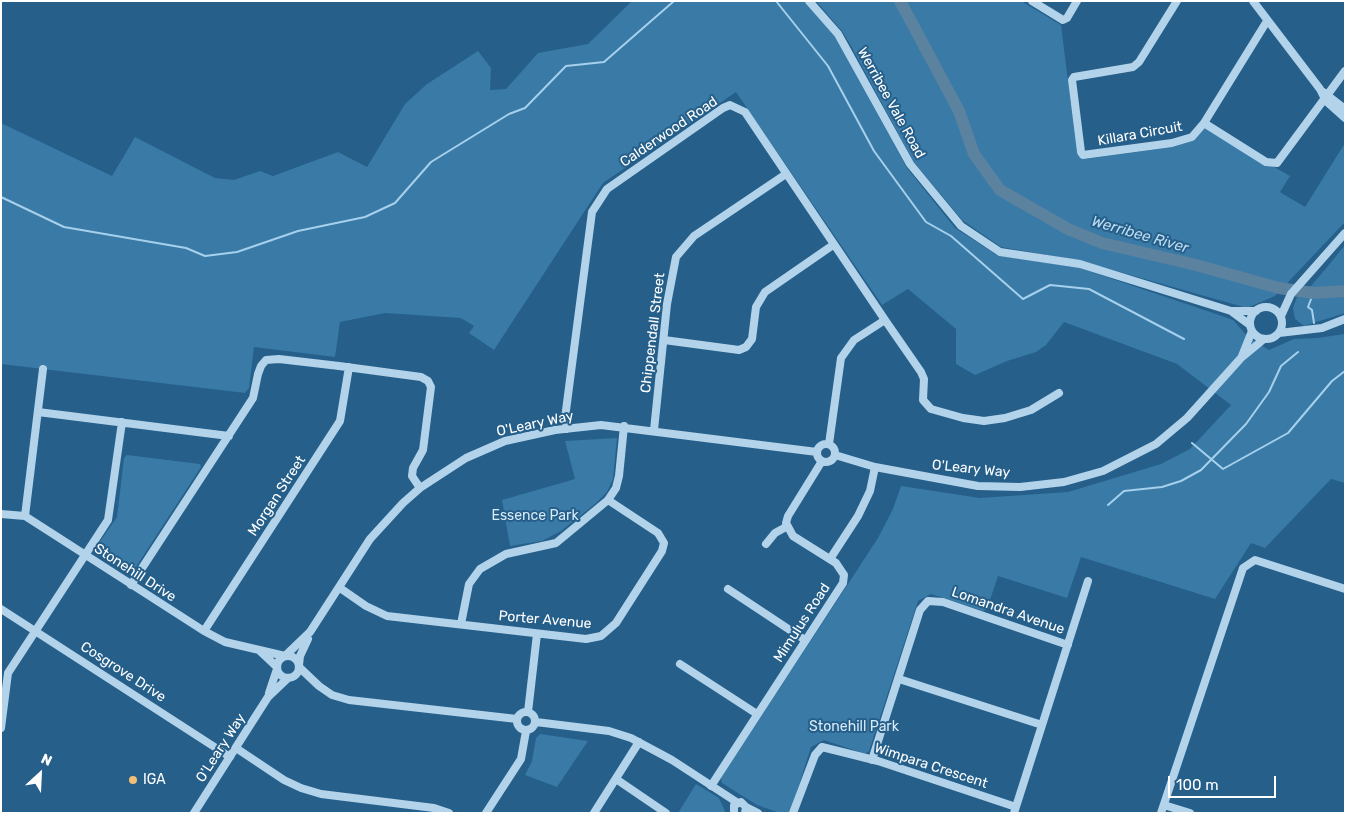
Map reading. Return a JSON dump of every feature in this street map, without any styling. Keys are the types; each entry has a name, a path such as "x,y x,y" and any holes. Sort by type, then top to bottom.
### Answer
{"street":[{"name":"Werribee Vale Road","path":"809,1 838,34 910,164 961,226 1000,252 1080,264 1231,311 1256,311"},
{"path":"1032,1 1063,20 1067,18 1077,1"},
{"name":"Killara Circuit","path":"1177,1 1139,62 1133,67 1074,77 1072,80 1081,152 1088,156 1172,143 1192,137 1204,123 1267,21"},
{"path":"1253,1 1325,96 1345,118"},
{"path":"1204,123 1266,162 1277,163 1345,71"},
{"path":"1325,96 1345,109"},
{"name":"Calderwood Road","path":"567,429 565,418 589,222 592,212 607,189 730,105 744,112 833,246 921,372 925,404 931,409 955,416 984,421 1005,418 1031,410 1058,393"},
{"name":"Chippendall Street","path":"654,430 676,257 684,246 706,228 786,174"},
{"path":"1345,233 1291,294 1269,307 1256,311 1252,315 1251,328 1264,339 1272,338 1279,333 1299,329 1322,328 1345,319"},
{"path":"664,340 739,350 746,348 752,339 756,307 765,292 833,246"},
{"path":"1279,333 1281,318 1291,294"},
{"path":"1269,307 1281,318 1299,329"},
{"name":"Werribee Vale Road","path":"1231,311 1251,328"},
{"path":"829,444 841,358 854,340 885,320"},
{"name":"O'Leary Way","path":"1241,358 1251,328"},
{"name":"O'Leary Way","path":"835,455 875,467 978,486 1020,487 1072,480 1103,471 1156,444 1187,418 1241,358 1264,339"},
{"path":"131,585 253,398 261,366 266,360 279,359 349,367 421,377 428,381 431,387 423,450 413,468 412,476 420,488"},
{"name":"Morgan Street","path":"204,631 340,421 349,367"},
{"path":"25,516 43,369"},
{"path":"38,412 229,436"},
{"path":"1,728 8,673 86,556 111,514 122,422"},
{"name":"O'Leary Way","path":"310,632 370,539 420,488 466,458 505,441 567,429 601,425 624,426 817,452"},
{"path":"460,624 469,584 480,568 506,554 556,543 608,500 616,488 619,476 624,426"},
{"path":"822,461 817,452 820,446 829,444"},
{"path":"822,461 831,462 835,455 835,449 829,444"},
{"path":"766,544 775,533 786,527 788,516 822,461"},
{"path":"830,559 858,516 870,491 875,467"},
{"name":"Porter Avenue","path":"340,588 366,606 387,616 586,639 601,636 616,622 662,552 664,538 608,500"},
{"name":"Stonehill Drive","path":"1,514 25,516 204,631 225,642 285,656"},
{"name":"Mimulus Road","path":"711,786 844,579 839,566 793,536 786,527"},
{"path":"1190,813 1163,809 1243,568 1255,560 1345,589"},
{"path":"1015,810 1088,581"},
{"path":"728,589 806,640"},
{"name":"Lomandra Avenue","path":"872,760 920,610 928,601 943,602 1068,644"},
{"name":"Cosgrove Drive","path":"1,609 230,757"},
{"path":"268,697 278,661 310,632"},
{"path":"268,697 297,674 300,656 310,632"},
{"path":"528,712 538,634"},
{"path":"258,650 277,668 282,676 319,686"},
{"path":"285,656 296,659 299,666 319,686 332,694 349,700 517,719"},
{"path":"680,664 757,714"},
{"path":"899,679 1042,725"},
{"name":"O'Leary Way","path":"194,813 268,697"},
{"path":"517,719 521,714 528,712 534,716 536,722"},
{"path":"517,719 520,728 526,731"},
{"path":"526,731 531,729 536,722"},
{"path":"536,722 609,731 639,742 722,793 737,809 758,813"},
{"path":"486,813 521,759 526,731"},
{"path":"594,813 639,742"},
{"name":"Wimpara Crescent","path":"793,813 814,755 822,746 872,760 1015,810"},
{"path":"236,748 284,780 314,792 434,808 449,813"},
{"path":"616,779 666,813"}],"green space":[{"name":"Stonehill Park","path":"632,1 804,1 836,38 907,168 955,228 997,255 1080,268 1222,316 1233,320 1248,337 1269,350 1294,339 1345,334 1345,483 1331,479 1265,548 1251,543 1215,599 1081,557 1067,598 998,576 987,609 983,611 931,594 918,601 869,751 865,754 824,740 811,747 790,813 780,813 757,805 722,783 721,778 878,538 893,509 901,486 980,498 1068,492 1161,464 1190,449 1231,405 1177,364 1064,322 1046,345 1036,352 1007,361 975,375 956,364 956,329 908,289 882,305 736,92 603,183 494,350 469,333 474,326 461,318 385,313 340,322 335,357 254,347 249,388 245,393 1,364 1,123 112,176 135,137 215,178 234,180 260,171 273,176 338,152 367,167 405,104 427,84 478,51 491,68 490,90 506,89 538,53 588,44"},
{"path":"816,1 1021,1 1061,25 1077,153 1081,156 1086,159 1173,147 1195,140 1205,127 1290,176 1280,192 1305,207 1345,143 1345,222 1275,296 1247,308 1081,261 1001,247 962,220 913,161 842,31"},
{"path":"1345,245 1345,289 1305,293 1328,266"},
{"path":"1323,293 1345,293 1345,313 1304,326 1295,319 1293,308 1297,297"},
{"name":"Essence Park","path":"617,438 613,479 607,492 561,531 542,541 510,546 502,500 575,479 565,441"},
{"path":"127,455 200,464 201,467 136,567 130,568 100,549 99,543 117,517 124,458"},
{"path":"540,734 588,741 557,787 525,775 532,761 536,738"},
{"path":"696,784 719,798 725,811 724,813 678,813"}],"waterway":[{"path":"1,197 64,227 186,248 205,256 237,252 298,231 365,217 395,203 431,162 509,114 525,108 566,66 604,62 674,1"},
{"path":"776,1 828,66 874,151 926,222 951,236 1023,299 1050,285 1089,289 1184,339"},
{"name":"Werribee River","path":"900,1 959,111 974,154 1000,190 1068,229 1102,243 1196,265 1279,288 1313,293 1345,291"},
{"path":"1313,294 1308,307 1312,310 1314,323"},
{"path":"1108,505 1124,491 1162,487 1181,481 1201,470 1246,424 1269,392 1281,366 1298,352"},
{"path":"1192,443 1223,469 1288,433 1332,381 1345,371"}],"place":[{"name":"IGA","path":"133,780"}]}
